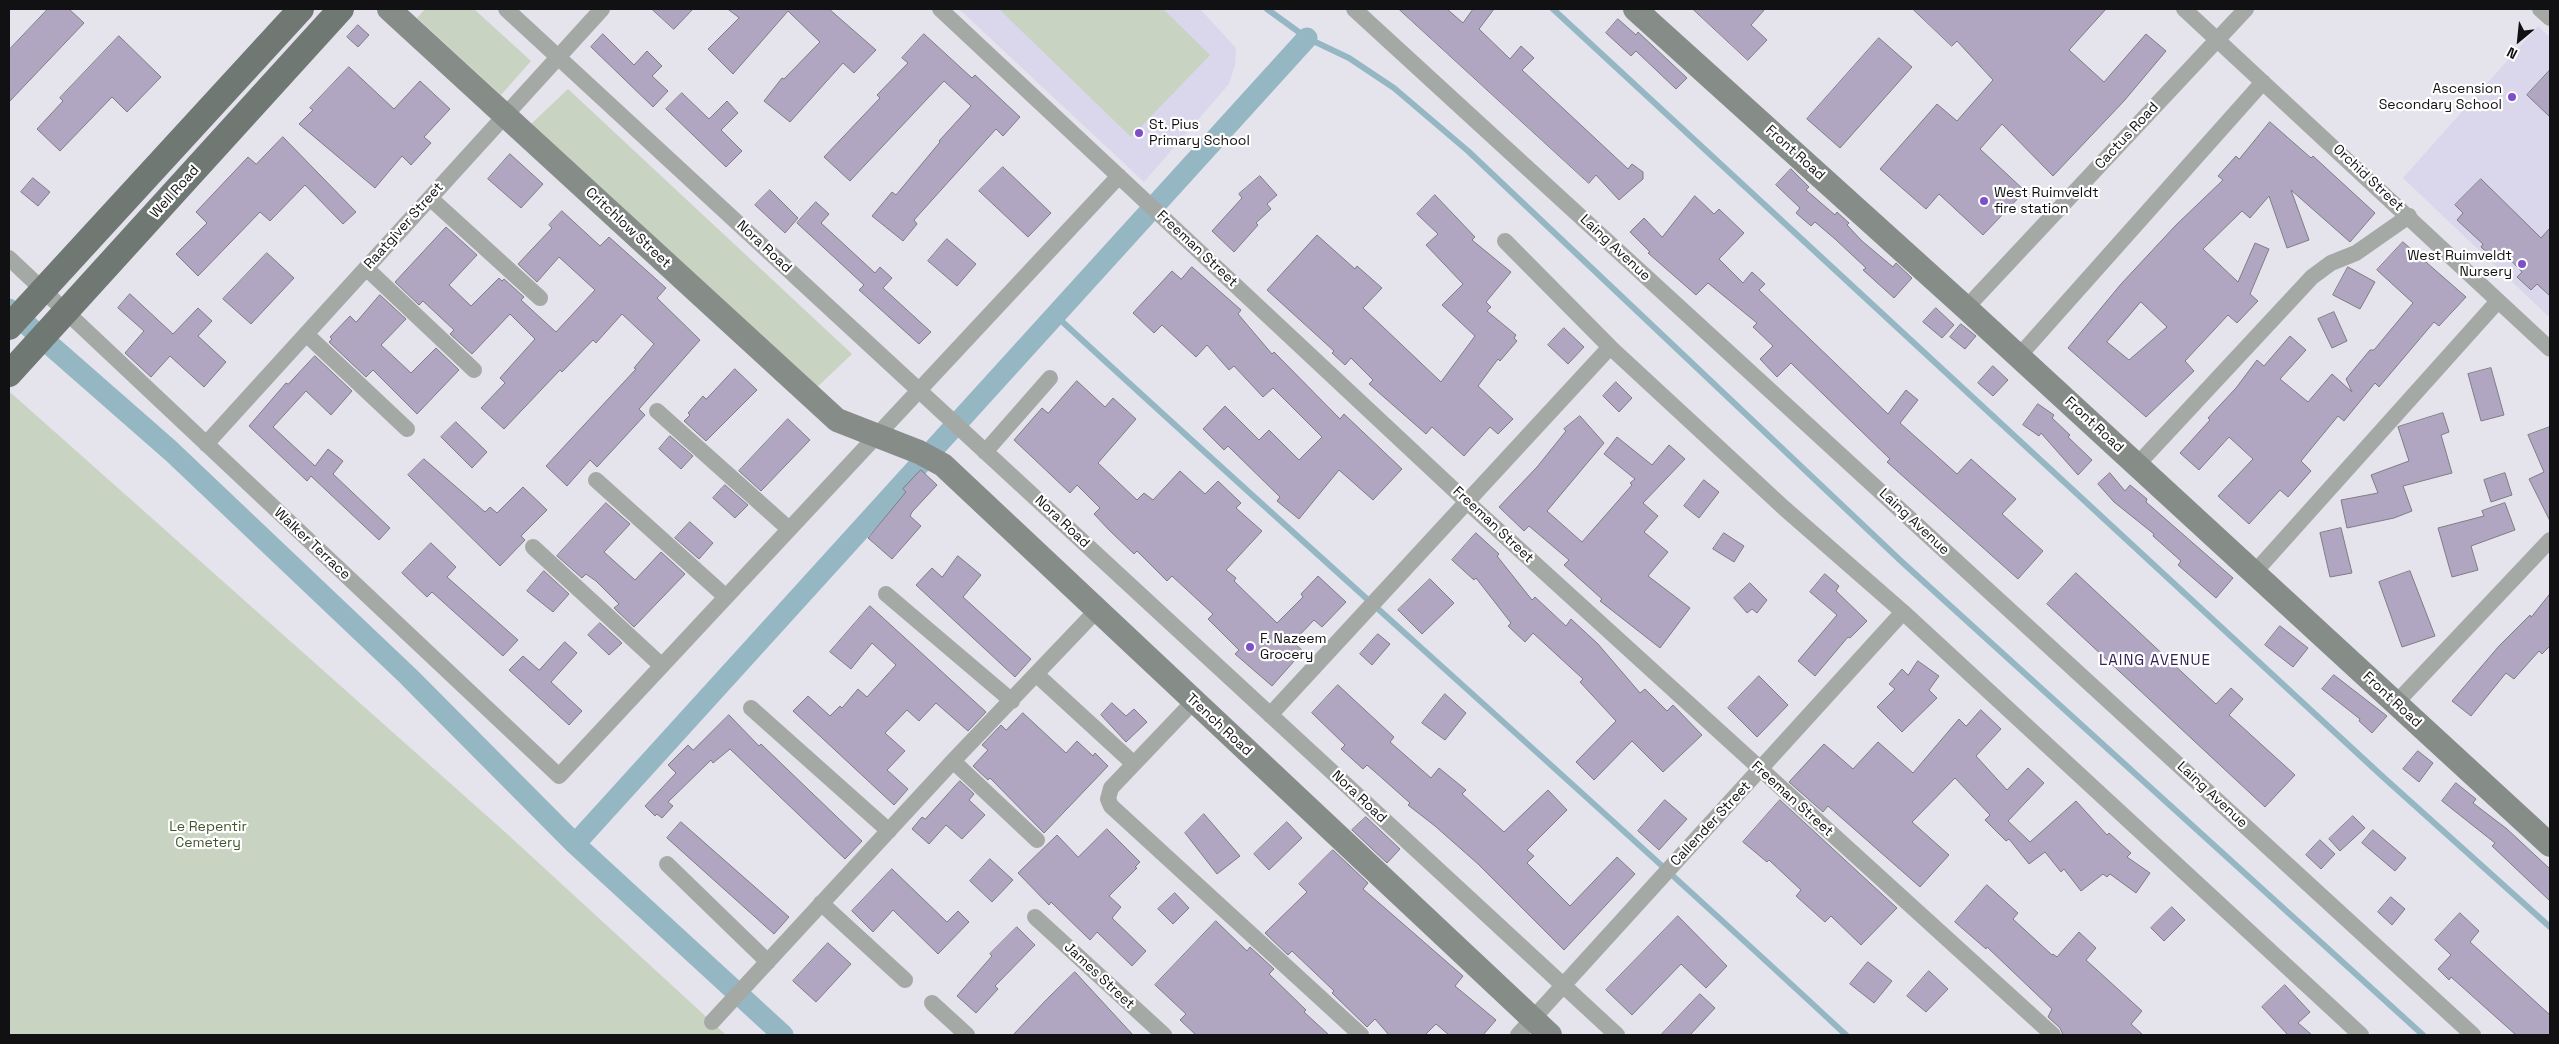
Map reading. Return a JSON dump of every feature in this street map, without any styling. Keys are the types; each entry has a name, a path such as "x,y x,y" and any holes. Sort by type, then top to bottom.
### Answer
{"main road":[{"path":"9,327 302,9"},
{"name":"Well Road","path":"11,372 341,9"}],"street":[{"name":"Critchlow Street","path":"389,9 837,420 874,436"},
{"name":"Nora Road","path":"506,9 1618,1035"},
{"name":"Raatgiver Street","path":"206,444 602,9"},
{"name":"Freeman Street","path":"940,9 1466,501 2053,1035"},
{"name":"Laing Avenue","path":"1354,9 2473,1035"},
{"name":"Front Road","path":"1635,9 2019,356 2550,845"},
{"name":"Orchid Street","path":"2184,9 2550,349"},
{"name":"Cactus Road","path":"1966,308 2246,9"},
{"path":"2540,9 2550,18"},
{"path":"2019,356 2263,82"},
{"path":"533,547 662,666 874,436 1119,176"},
{"path":"430,198 540,298"},
{"path":"2136,465 2312,277 2331,263 2356,253 2409,216"},
{"path":"1504,240 1610,347 1784,508 1904,612 2361,1035"},
{"name":"Walker Terrace","path":"9,258 63,315 206,444 559,776 662,666"},
{"path":"366,268 474,370"},
{"path":"2254,573 2498,302"},
{"path":"306,334 407,429"},
{"path":"1270,715 1610,347"},
{"path":"985,452 1050,378"},
{"path":"657,411 789,529"},
{"name":"Trench Road","path":"874,436 920,452 943,465 1194,701 1525,1027 1550,1035"},
{"path":"596,480 726,597"},
{"path":"2396,703 2550,540"},
{"path":"886,594 1012,701"},
{"path":"712,1022 953,761 1097,610"},
{"name":"Callender Street","path":"1525,1027 1904,612"},
{"path":"1037,675 1134,764"},
{"path":"1194,701 1108,794 1111,806 1361,1035"},
{"path":"751,708 889,831"},
{"path":"953,761 1037,840"},
{"path":"667,864 768,962"},
{"path":"821,904 905,980"},
{"name":"James Street","path":"1035,917 1164,1035"},
{"path":"932,1003 967,1035"}],"shaded area":[{"name":"St. Pius Primary School","path":"959,9 1200,9 1236,48 1235,65 1229,84 1144,182"},
{"path":"2538,26 2550,37 2549,317 2403,178"}],"green space":[{"path":"425,9 474,9 531,61 501,95 417,18"},
{"path":"999,9 1163,9 1210,55 1131,137"},
{"path":"568,89 852,354 814,390 530,125"},
{"name":"Le Repentir Cemetery","path":"11,393 505,832 726,1035 9,1035 9,395"}],"building":[{"path":"48,9 69,9 84,23 9,102 9,50"},
{"path":"652,9 693,9 674,29"},
{"path":"728,9 829,9 876,50 854,73 843,63 790,122 764,101 782,78 784,79 820,42 788,11 733,74 708,49 739,18"},
{"path":"1399,9 1447,9 1463,23 1473,9 1494,9 1479,29 1510,59 1521,46 1534,58 1522,70 1628,169 1632,164 1643,172 1643,179 1619,200 1596,175 1589,183"},
{"path":"1693,9 1765,9 1751,25 1767,40 1748,60"},
{"path":"1913,9 2106,9 2069,50 2104,82 2146,34 2166,51 2124,101 2053,176 2002,124 1980,149 2025,191 1983,235 1939,194 1926,209 1880,169 1937,104 1957,121 1993,80 1957,41 1952,46"},
{"path":"1618,19 1636,35 1638,32 1687,78 1676,89 1636,51 1631,56 1606,33"},
{"path":"358,25 369,35 358,47 347,37"},
{"path":"603,34 634,65 647,51 662,66 652,76 668,91 653,107 591,47"},
{"path":"924,34 972,78 975,75 1020,117 1003,136 996,129 914,220 917,224 903,241 872,216 892,192 896,195 939,141 971,106 944,81 850,181 824,157 880,98 877,95 908,63 902,58"},
{"path":"119,36 161,77 127,112 112,97 60,151 37,129 63,101 60,98"},
{"path":"1879,38 1912,67 1840,148 1807,119"},
{"path":"349,67 394,109 420,81 450,109 424,137 431,143 411,165 402,156 375,188 299,124 313,110 310,108"},
{"path":"2550,70 2550,117 2527,95"},
{"path":"682,93 709,119 727,101 738,113 721,130 742,151 726,167 666,109"},
{"path":"2270,122 2311,158 2313,156 2375,213 2350,242 2291,190 2309,240 2287,248 2269,196 2250,218 2242,211 2203,249 2238,282 2255,243 2269,249 2250,294 2258,301 2237,323 2228,315 2185,361 2194,371 2146,417 2068,348 2121,284 2176,225 2223,180 2218,176 2236,156 2239,159","holes":["2141,302 2167,327 2129,360 2107,342"]},
{"path":"283,137 356,212 343,224 305,185 270,221 260,212 198,276 176,254 207,223 196,212 248,157 256,164"},
{"path":"510,154 543,184 521,208 488,179"},
{"path":"1003,167 1051,213 1028,237 979,191"},
{"path":"1791,169 1809,187 1806,190 1835,215 1837,212 1849,223 1847,225 1862,241 1893,267 1896,263 1912,278 1894,298 1863,270 1866,268 1835,239 1815,222 1811,226 1796,213 1800,208 1776,185"},
{"path":"1260,176 1277,195 1267,204 1271,209 1256,223 1258,225 1234,252 1212,231 1242,198 1239,194"},
{"path":"33,178 50,192 38,206 21,192"},
{"path":"2481,179 2541,238 2550,228 2550,296 2537,284 2531,290 2517,277 2522,272 2501,250 2493,258 2481,247 2483,244 2457,220 2463,213 2455,205"},
{"path":"770,190 798,218 785,233 755,205"},
{"path":"1435,195 1475,237 1472,240 1511,272 1486,302 1491,307 1487,311 1516,335 1514,338 1517,341 1500,361 1498,359 1478,386 1513,419 1498,434 1490,427 1464,456 1432,427 1426,434 1369,384 1373,380 1351,358 1345,365 1332,353 1334,351 1267,290 1317,235 1355,269 1357,266 1382,288 1363,308 1441,382 1475,336 1442,305 1463,284 1426,245 1438,234 1417,214"},
{"path":"1695,196 1714,214 1719,209 1744,233 1719,259 1743,283 1752,272 1765,284 1759,290 1888,414 1906,390 1918,400 1900,423 1957,474 1971,459 2016,499 2002,514 2043,551 2018,579 1887,462 1890,459 1791,363 1777,377 1760,359 1773,346 1753,327 1757,323 1708,283 1696,295 1648,253 1650,252 1630,232 1644,218 1662,237"},
{"path":"816,202 829,214 821,223 875,273 880,267 892,278 883,288 931,332 919,344 859,290 864,285 797,223"},
{"path":"562,211 600,246 609,237 666,288 657,298 700,340 639,409 645,415 597,467 590,460 567,486 546,466 636,369 634,368 654,344 622,314 596,343 593,340 562,372 560,370 504,429 481,408 505,383 500,378 535,339 510,314 472,354 450,334 454,330 423,301 419,305 395,282 446,227 477,255 449,285 471,306 499,278 502,281 504,279 524,297 521,300 556,332 595,290 559,257 537,282 518,264 552,228 549,225"},
{"path":"947,239 976,264 957,286 928,261"},
{"path":"2403,242 2466,297 2439,326 2434,322 2379,387 2375,383 2344,421 2338,416 2301,461 2311,471 2288,497 2280,490 2249,524 2218,496 2253,459 2229,437 2199,470 2180,453 2210,420 2208,418 2236,388 2257,360 2264,366 2290,336 2306,350 2280,379 2308,402 2332,374 2352,392 2346,379 2370,350 2374,350 2413,303 2377,270"},
{"path":"267,253 294,278 251,324 223,299"},
{"path":"1192,267 1241,310 1238,314 1272,354 1274,352 1340,419 1344,414 1402,469 1373,500 1339,470 1299,519 1277,501 1280,497 1228,446 1224,450 1203,429 1225,406 1259,440 1269,430 1299,460 1322,437 1273,388 1263,397 1234,366 1229,370 1207,345 1196,357 1162,325 1154,333 1133,313 1172,271 1181,279"},
{"path":"2348,267 2375,282 2360,309 2333,295"},
{"path":"130,294 173,334 198,308 212,321 198,336 226,362 204,387 170,356 151,377 125,353 144,331 118,308"},
{"path":"380,295 406,319 381,345 411,373 436,348 459,370 417,414 373,370 366,377 329,342 332,339 330,337 350,316 356,322"},
{"path":"1936,308 1954,325 1942,338 1923,322"},
{"path":"2334,312 2347,341 2332,348 2318,319"},
{"path":"1961,324 1976,336 1965,349 1950,337"},
{"path":"1564,328 1584,347 1568,364 1548,345"},
{"path":"315,356 352,391 331,415 306,391 273,427 315,466 328,449 343,461 333,474 390,528 379,540 311,476 307,481 249,426 286,383 288,384"},
{"path":"1993,366 2008,380 1993,396 1978,383"},
{"path":"2491,368 2504,415 2481,421 2468,374"},
{"path":"735,369 757,390 706,441 684,421 690,415 688,413 703,396 706,399"},
{"path":"1077,381 1105,407 1113,398 1136,419 1098,463 1137,500 1144,493 1153,500 1180,471 1205,494 1218,481 1241,503 1236,508 1262,531 1226,570 1236,578 1234,581 1277,623 1303,597 1301,594 1318,576 1346,602 1322,627 1314,620 1293,642 1303,651 1272,686 1235,654 1239,650 1208,619 1213,614 1172,576 1167,581 1137,551 1134,554 1094,514 1100,508 1077,485 1070,493 1014,440 1042,408 1048,413"},
{"path":"1616,382 1632,398 1619,412 1603,396"},
{"path":"2038,404 2054,415 2052,418 2070,435 2068,437 2092,460 2078,475 2041,433 2039,436 2023,425"},
{"path":"2443,413 2449,432 2441,435 2452,473 2403,486 2412,511 2394,518 2347,528 2341,500 2378,493 2371,475 2409,461 2398,427"},
{"path":"1580,416 1604,443 1547,511 1582,542 1632,485 1630,483 1635,479 1604,454 1617,437 1652,465 1669,445 1685,459 1643,503 1658,516 1644,532 1668,552 1648,576 1690,608 1660,648 1600,601 1602,599 1564,565 1569,560 1529,526 1524,531 1499,507 1537,467 1566,431 1564,429"},
{"path":"788,419 810,440 761,491 739,471"},
{"path":"456,422 487,452 472,468 441,437"},
{"path":"2550,427 2550,521 2529,479 2544,472 2528,435"},
{"path":"670,436 693,456 681,469 659,449"},
{"path":"424,459 485,512 490,507 497,513 523,487 547,510 521,536 525,540 500,566 408,475"},
{"path":"921,470 937,485 910,516 921,526 892,559 868,538 906,492 903,489"},
{"path":"2110,473 2125,491 2130,485 2147,499 2146,502 2233,578 2216,598 2178,565 2181,561 2153,536 2154,534 2114,502 2098,484"},
{"path":"2505,473 2512,495 2491,502 2484,480"},
{"path":"1704,480 1719,492 1699,518 1684,506"},
{"path":"725,485 748,505 735,518 713,498"},
{"path":"606,503 630,524 604,552 635,580 661,552 685,574 634,627 614,608 619,604 596,581 586,574 582,578 557,556"},
{"path":"2505,503 2515,530 2471,546 2478,570 2452,577 2438,528 2484,516 2482,511"},
{"path":"690,522 713,543 699,559 675,538"},
{"path":"2341,528 2352,573 2330,577 2320,533"},
{"path":"1476,533 1499,554 1497,556 1532,600 1535,597 1566,626 1571,619 1598,644 1640,693 1645,689 1667,711 1673,705 1702,735 1663,772 1632,741 1594,780 1576,762 1616,721 1580,682 1583,679 1533,633 1525,642 1508,626 1511,623 1476,578 1474,580 1452,560"},
{"path":"1724,533 1744,546 1734,562 1713,549"},
{"path":"431,543 456,567 447,577 518,640 503,656 432,592 427,597 402,573"},
{"path":"958,556 981,575 963,597 1031,659 1015,677 916,585 932,568 942,577"},
{"path":"544,571 569,594 553,612 527,591"},
{"path":"2410,571 2435,636 2402,647 2379,582"},
{"path":"2076,573 2216,704 2231,688 2243,699 2229,715 2295,775 2265,807 2047,604"},
{"path":"1825,574 1839,586 1836,591 1867,621 1850,638 1848,637 1815,676 1798,661 1837,615 1810,592"},
{"path":"1430,579 1454,603 1422,634 1398,610"},
{"path":"1750,583 1767,600 1757,613 1752,609 1747,613 1734,598"},
{"path":"2550,594 2550,646 2542,654 2539,651 2514,679 2506,673 2471,716 2452,701 2499,646 2530,615 2531,617"},
{"path":"870,606 986,712 968,731 936,703 919,721 907,710 885,733 905,751 887,770 908,789 894,805 793,711 808,696 830,716 840,706 842,708 858,689 867,697 896,665 872,643 851,669 830,652"},
{"path":"600,623 622,643 609,655 588,635"},
{"path":"2280,626 2308,648 2293,667 2265,645"},
{"path":"1378,634 1390,644 1372,665 1360,654"},
{"path":"565,642 577,653 551,682 582,711 569,725 509,670 523,656 539,670"},
{"path":"1918,661 1939,676 1929,690 1937,698 1902,732 1877,707 1895,689 1889,684 1902,669 1908,675"},
{"path":"2334,675 2387,716 2372,733 2359,721 2360,719 2322,689"},
{"path":"1759,676 1788,705 1757,737 1728,708"},
{"path":"1338,685 1394,737 1390,742 1431,778 1439,768 1466,790 1462,794 1504,832 1548,790 1567,810 1527,850 1534,856 1527,863 1570,906 1617,857 1635,874 1564,950 1478,864 1408,805 1410,803 1367,765 1363,769 1341,749 1345,745 1312,713"},
{"path":"1445,694 1466,713 1445,740 1422,723"},
{"path":"1112,703 1126,716 1134,709 1147,722 1126,742 1101,715"},
{"path":"1981,710 2001,729 1976,756 2007,790 2028,768 2044,783 2008,821 2030,842 2076,801 2107,835 2109,833 2131,853 2127,857 2150,873 2136,893 2110,874 2107,877 2103,874 2081,891 2064,869 2061,872 2045,852 2029,864 2009,839 2006,841 1985,820 1990,815 1955,778 1912,822 1949,855 1920,887 1828,806 1823,812 1789,782 1824,744 1853,769 1878,742 1913,773 1959,719 1966,726"},
{"path":"1023,713 1066,753 1077,741 1093,756 1095,753 1108,766 1044,833 990,778 988,780 973,766 988,750 982,745 1001,725 1006,730"},
{"path":"729,715 759,746 761,744 862,841 845,859 730,749 713,763 711,760 668,802 673,806 662,818 657,814 655,816 645,806 676,773 668,765 688,745 693,750"},
{"path":"2418,751 2433,763 2419,782 2403,769"},
{"path":"960,781 974,794 969,800 985,815 962,839 946,825 929,844 912,829 922,817 925,819"},
{"path":"2456,783 2476,799 2473,803 2507,829 2550,869 2550,901 2492,846 2495,843 2442,801"},
{"path":"1665,800 1687,819 1659,850 1638,831"},
{"path":"1780,800 1897,908 1861,945 1831,916 1825,922 1796,896 1801,890 1769,860 1767,862 1743,842"},
{"path":"1204,814 1240,856 1217,874 1185,833"},
{"path":"2353,816 2365,828 2340,851 2329,839"},
{"path":"1366,817 1400,849 1387,863 1352,830"},
{"path":"681,822 789,917 774,934 667,838"},
{"path":"1287,822 1302,838 1269,870 1254,854"},
{"path":"1107,829 1140,862 1135,867 1137,868 1109,896 1121,907 1112,918 1146,951 1132,966 1097,932 1090,940 1051,902 1049,905 1018,873 1057,835 1078,857"},
{"path":"2373,830 2406,858 2395,871 2362,843"},
{"path":"2320,840 2335,854 2321,869 2306,855"},
{"path":"1333,850 1368,883 1363,889 1463,976 1455,986 1496,1020 1483,1035 1449,1035 1436,1024 1425,1035 1389,1035 1375,1019 1367,1027 1332,993 1334,991 1292,951 1288,955 1265,933 1307,892 1299,884"},
{"path":"990,859 1013,880 992,902 970,881"},
{"path":"892,869 947,922 958,911 969,922 938,954 893,910 873,932 852,911"},
{"path":"1987,885 2018,913 2013,919 2052,955 2057,957 2079,932 2096,948 2086,960 2142,1011 2131,1024 2143,1035 2063,1035 2060,1028 2048,1017 2052,1009 1987,947 1986,949 1955,922"},
{"path":"1175,893 1189,908 1173,924 1158,909"},
{"path":"2391,897 2405,909 2392,925 2378,912"},
{"path":"2172,907 2185,920 2164,941 2151,928"},
{"path":"2460,913 2479,931 2470,942 2550,1015 2550,1035 2516,1035 2451,977 2449,980 2438,969 2451,955 2435,940"},
{"path":"1678,916 1727,966 1706,988 1681,964 1632,1015 1606,990"},
{"path":"1216,921 1247,951 1250,947 1274,969 1269,974 1306,1010 1304,1012 1329,1035 1196,1035 1180,1020 1186,1014 1155,985"},
{"path":"1017,927 1035,945 995,986 998,989 976,1013 957,996 992,956 990,954"},
{"path":"828,943 851,964 816,1002 793,981"},
{"path":"1868,962 1892,981 1874,1003 1850,984"},
{"path":"1929,971 1948,989 1926,1012 1907,996"},
{"path":"1075,972 1133,1035 1013,1035 1047,999"},
{"path":"2285,985 2310,1012 2298,1023 2312,1035 2288,1035 2262,1007"},
{"path":"1700,994 1715,1008 1690,1035 1661,1035"}],"waterway":[{"path":"1267,9 1307,38 1349,58 1394,88 1468,151 1902,562 2423,1035"},
{"path":"1553,9 2382,776 2550,927"},
{"path":"575,844 1307,38"},
{"path":"9,309 171,451 408,676 575,844 783,1035"},
{"path":"1055,315 1846,1035"}],"place":[{"name":"Ascension Secondary School","path":"2512,97"},
{"name":"St. Pius Primary School","path":"1139,133"},
{"name":"West Ruimveldt fire station","path":"1984,201"},
{"name":"West Ruimveldt Nursery","path":"2522,264"},
{"name":"F. Nazeem Grocery","path":"1250,647"}],"district":[{"name":"LAING AVENUE","path":"2155,661"}]}
